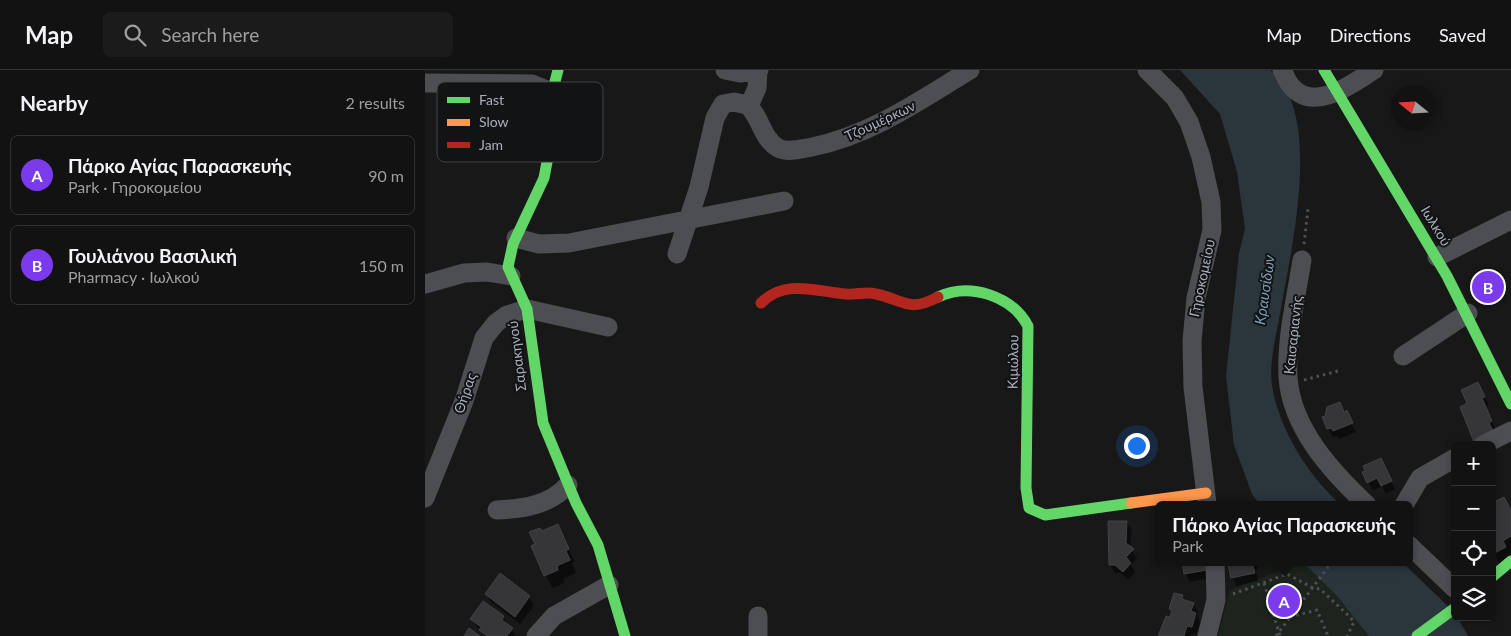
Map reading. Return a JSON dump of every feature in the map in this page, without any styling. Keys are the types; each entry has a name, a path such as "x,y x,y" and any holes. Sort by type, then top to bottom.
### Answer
{"street":[{"path":"677,254 720,108 731,102 741,102 749,106 757,88 759,70 740,72 725,70"},
{"name":"Τζουμέρκων","path":"749,106 774,145 785,150 800,149 843,139 863,132 919,102 970,70"},
{"name":"Γηροκομείου","path":"1147,70 1175,98 1189,122 1201,157 1211,202 1212,230 1196,298 1192,341 1192,376 1207,499"},
{"path":"1281,70 1292,88 1302,94 1316,97 1338,92 1374,70"},
{"name":"Ιωλκού","path":"1324,70 1437,257 1468,313 1511,404"},
{"name":"Σαρακηνού","path":"546,162 544,178 537,197 516,238 508,259 511,276 527,309 540,412 568,485 598,545 625,636"},
{"path":"516,238 539,244 569,243 784,201"},
{"path":"1437,257 1511,220"},
{"name":"Καισαριανής","path":"1302,260 1291,340 1289,384 1302,423 1314,445 1341,479 1363,501"},
{"path":"425,284 464,274 487,272 511,276"},
{"name":"Κιμώλου","path":"761,303 773,292 803,288 850,295 873,293 913,306 922,305 954,291 994,296 1023,316 1028,326 1026,488 1029,508 1034,513 1045,515 1155,504"},
{"path":"527,309 608,327"},
{"name":"Θήρας","path":"426,492 464,401 484,338 496,323 507,315 527,309"},
{"path":"1403,356 1468,313"},
{"path":"1491,441 1511,431"},
{"path":"1406,501 1420,478 1451,460"},
{"path":"497,510 540,503 554,498 568,485"},
{"name":"Κιμώλου","path":"1187,501 1207,499"},
{"path":"1413,549 1451,585"},
{"path":"1493,576 1511,561"},
{"path":"1207,636 1216,600 1215,566"},
{"path":"535,636 554,616 609,585"},
{"path":"1417,636 1451,611"},
{"path":"757,636 758,616"}],"path":[{"path":"1302,260 1308,209"},
{"path":"1289,384 1337,370"},
{"path":"1275,636 1280,634 1329,566"},
{"path":"1216,600 1287,574 1313,588 1320,589 1353,622 1347,636"},
{"path":"1264,582 1280,634"},
{"path":"1291,617 1317,610 1328,636"}],"shaded area":[{"path":"1293,566 1307,566 1337,596 1369,636 1218,636 1230,590"}],"water":[{"name":"Κραυσίδων","path":"1180,70 1270,70 1287,90 1296,118 1300,150 1296,222 1273,350 1271,376 1276,402 1288,435 1317,480 1337,501 1257,501 1252,494 1234,445 1226,376 1239,253 1245,229 1237,172 1220,114"},
{"path":"1307,566 1406,566 1451,609 1451,621 1460,621 1468,636 1369,636 1337,596"}],"building":[{"path":"1478,382 1485,397 1482,398 1492,421 1489,423 1494,433 1474,441 1460,407 1467,403 1461,390"},
{"path":"1340,402 1344,412 1347,410 1353,423 1333,431 1331,428 1327,429 1322,417 1325,416 1327,407"},
{"path":"1381,458 1392,481 1381,486 1377,478 1367,483 1362,472 1365,471 1363,466"},
{"path":"1504,497 1511,510 1511,536 1503,541 1506,547 1496,552 1496,531 1496,501"},
{"path":"1108,521 1127,521 1126,543 1134,549 1126,557 1131,563 1123,572 1115,565 1109,565"},
{"path":"558,524 569,549 566,551 570,560 557,566 558,570 544,576 531,546 535,544 529,532 540,528 542,531"},
{"path":"1183,566 1206,566 1207,570 1184,574"},
{"path":"1228,566 1253,566 1255,573 1231,578"},
{"path":"500,573 530,596 515,617 485,594"},
{"path":"1174,593 1183,595 1182,599 1194,603 1191,611 1196,613 1192,627 1187,626 1184,636 1158,636 1166,616 1170,617 1172,610 1169,609"},
{"path":"483,601 504,616 502,620 513,628 507,636 487,636 479,630 481,627 470,619"},
{"path":"469,628 480,636 464,636"}],"traffic: fast":[{"path":"555,82 558,70"},
{"path":"1324,70 1447,276 1511,404"},
{"path":"547,162 544,178 513,244 508,267 527,309 543,423 576,503 598,545 625,636"},
{"path":"938,297 963,291 989,295 1012,307 1028,326 1026,488 1029,508 1045,515 1131,503"},
{"path":"1493,576 1511,561"},
{"path":"1417,636 1451,611"}],"traffic: slow":[{"path":"1131,503 1206,493"}],"traffic: jam":[{"path":"761,303 780,291 801,288 845,294 872,293 913,305 928,302 938,297"}],"place":[{"name":"Γουλιάνου Βασιλική","path":"1488,287"},
{"name":"Πάρκο Αγίας Παρασκευής","path":"1284,601"}]}
